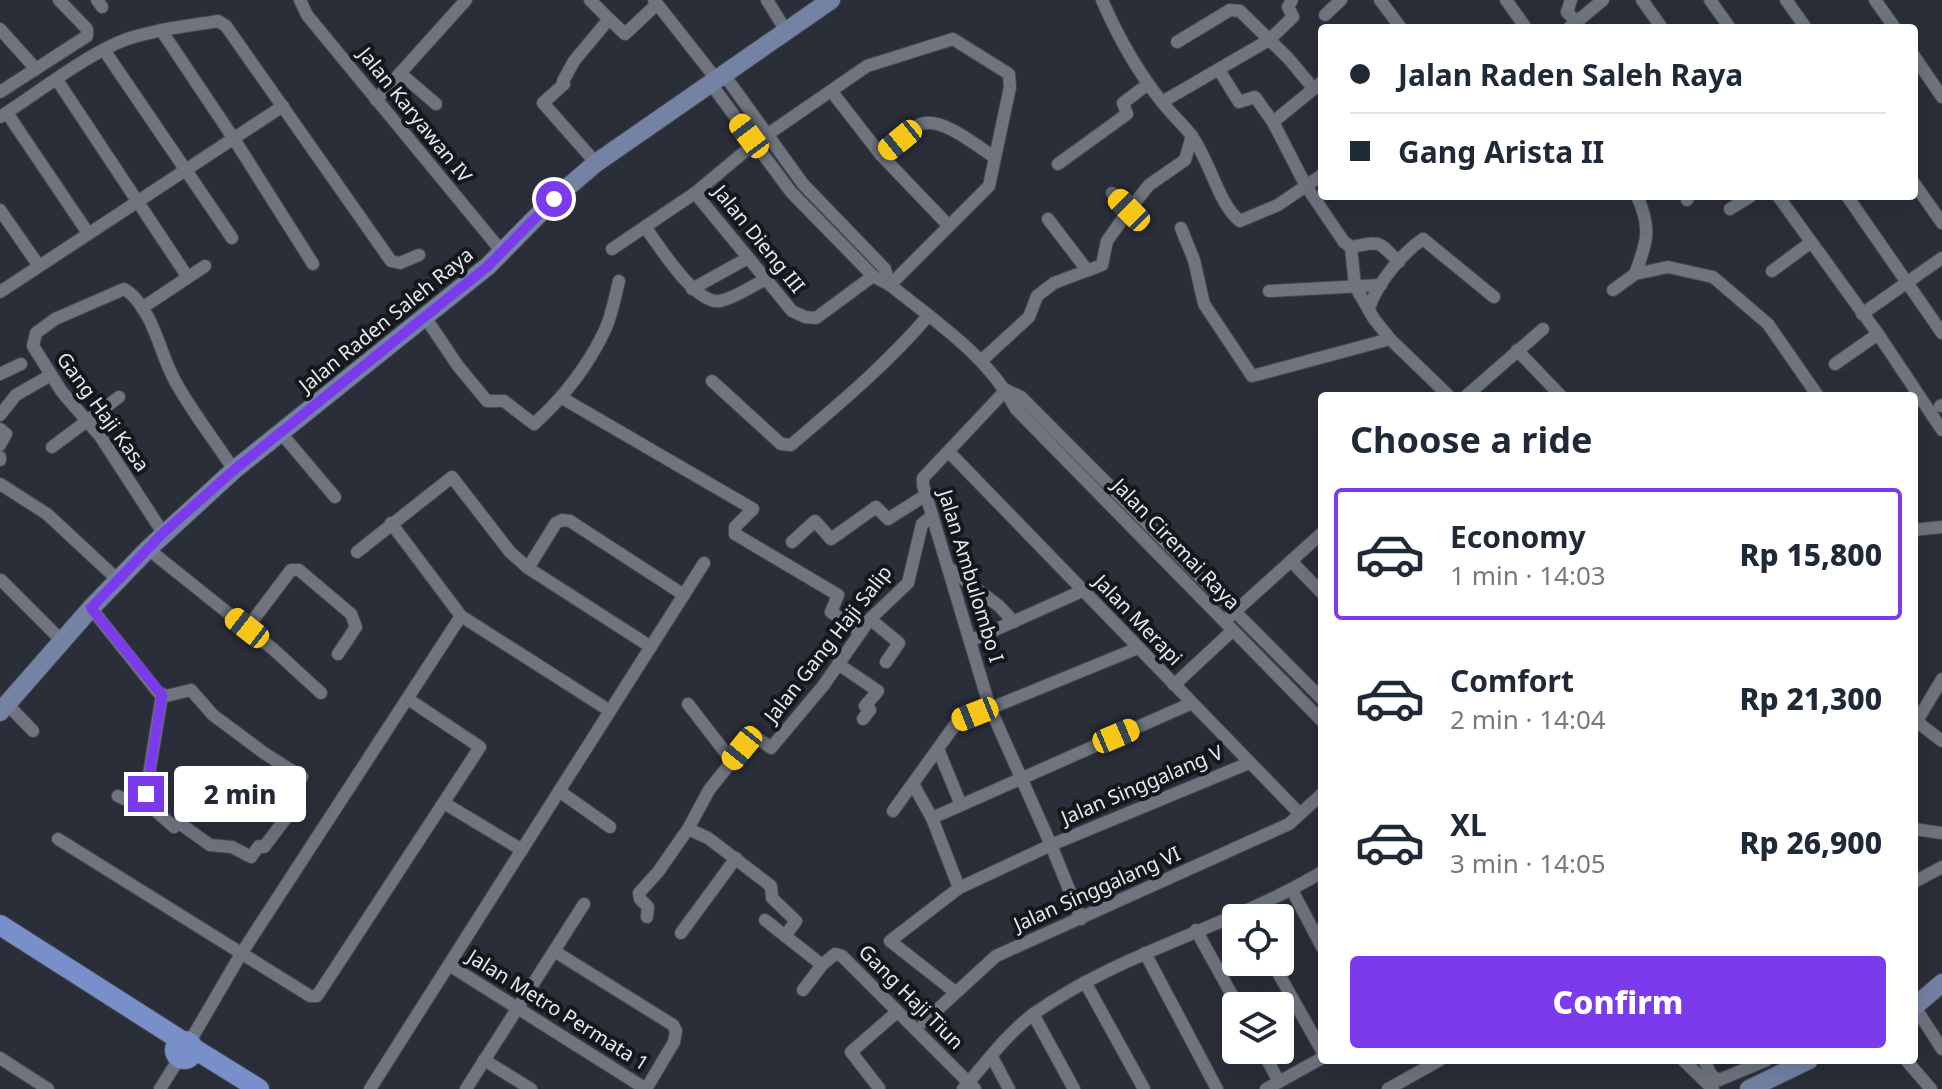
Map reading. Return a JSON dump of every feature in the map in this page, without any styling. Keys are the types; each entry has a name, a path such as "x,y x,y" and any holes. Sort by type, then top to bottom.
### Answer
{"main road":[{"name":"Jalan Raden Saleh Raya","path":"4,708 91,608 163,533 234,470 503,253 554,199 596,163 831,0"},
{"path":"0,925 184,1050 234,1089"},
{"path":"0,941 184,1050 259,1089"},
{"path":"1918,1004 1942,983"},
{"path":"1750,1089 1801,1064"}],"street":[{"path":"0,92 88,34 87,29 59,0"},
{"name":"Jalan Karyawan IV","path":"300,0 307,15 503,253"},
{"path":"376,100 466,0"},
{"path":"590,0 625,34 655,2 718,80"},
{"path":"767,0 786,31"},
{"path":"1102,0 1118,38 1148,84 1192,136 1212,171 1228,211 1240,221 1278,205 1318,178"},
{"path":"1162,102 1269,40 1293,17 1288,7 1292,0"},
{"path":"1325,15 1341,0"},
{"path":"1380,0 1394,24"},
{"path":"1506,0 1523,24"},
{"path":"1571,0 1567,12 1572,24"},
{"path":"1573,24 1603,0"},
{"path":"1642,0 1659,24"},
{"path":"1710,0 1727,24"},
{"path":"1786,0 1803,24"},
{"path":"1875,0 1892,24"},
{"path":"1177,42 1230,10 1240,11 1318,86 1273,122"},
{"path":"596,163 543,103 564,84 574,61 609,19"},
{"path":"88,233 3,115 104,50 126,40 161,30 218,21 223,23 283,106 391,261 400,263 419,255"},
{"path":"0,29 36,69"},
{"path":"161,30 313,264"},
{"path":"612,249 695,193 755,143 867,66 953,39 1009,74 1010,87 989,186 890,285"},
{"path":"104,50 232,238"},
{"path":"1918,62 1942,97"},
{"path":"1219,70 1239,102 1255,97 1273,122 1306,186 1344,242 1351,247 1355,286 1374,319 1390,339 1445,392"},
{"path":"400,73 436,104"},
{"path":"57,80 185,273"},
{"name":"Jalan Ciremai Raya","path":"718,80 768,135 811,203 873,276 890,285 981,361 1006,390 1021,397 1152,538 1228,626 1318,717"},
{"name":"Jalan Ciremai Raya","path":"718,80 755,143 791,192 811,203 885,269 890,285"},
{"path":"1058,164 1127,114 1123,103 1148,84"},
{"path":"832,92 881,155 949,226"},
{"path":"0,292 283,106"},
{"path":"881,155 918,125 928,122 940,123 994,157"},
{"path":"981,361 1029,317 1037,296 1054,283 1102,265 1107,241 1149,185 1185,160 1192,136"},
{"path":"1918,189 1942,223"},
{"name":"Jalan Dieng III","path":"695,193 792,311 816,318 873,276"},
{"path":"1112,193 1129,210"},
{"path":"1635,274 1647,243 1647,218 1639,200"},
{"path":"1730,209 1745,200"},
{"path":"1781,200 1878,334 1911,392"},
{"path":"1850,200 1942,333"},
{"path":"0,210 39,266"},
{"path":"1048,219 1087,270"},
{"path":"645,227 692,289 719,301 766,279"},
{"path":"1181,228 1194,260 1204,304 1252,376 1390,339"},
{"path":"1369,308 1381,285 1423,239 1494,297"},
{"path":"1351,247 1374,241 1399,262"},
{"path":"1772,271 1810,243"},
{"path":"692,289 748,258"},
{"path":"1862,314 1942,258"},
{"path":"205,266 142,308 173,378 234,470"},
{"path":"1613,290 1635,274 1668,267 1713,277 1768,324 1815,392"},
{"path":"425,317 458,366 487,401 504,401 534,424 562,398 583,369 607,327 619,281"},
{"path":"1269,291 1381,285"},
{"name":"Gang Haji Kasa","path":"142,308 124,289 55,319 36,333 33,342 36,354 100,436 163,533"},
{"path":"712,381 781,444 791,445 863,384 928,316"},
{"path":"1470,392 1543,329"},
{"path":"1835,364 1878,334"},
{"path":"1517,350 1557,392"},
{"path":"0,374 21,364"},
{"path":"0,415 16,395 51,375"},
{"name":"Jalan Ambulombo I","path":"1006,390 923,478 990,708 1081,919"},
{"path":"52,447 119,397"},
{"path":"562,398 753,509 735,527 735,534 838,595 831,612 860,632"},
{"path":"1919,406 1942,430"},
{"path":"0,429 6,434 0,445"},
{"path":"281,433 335,497"},
{"name":"Jalan Merapi","path":"949,452 1300,814"},
{"path":"357,552 452,477 510,552 528,568 651,647"},
{"path":"0,484 47,514 118,580"},
{"path":"792,542 815,521 831,539 876,507 888,519 926,495"},
{"name":"Jalan Gang Haji Salip","path":"647,917 648,907 640,899 639,893 688,829 709,790 753,735 771,748 870,619 908,583 922,524 932,516"},
{"path":"528,568 556,523 570,521 684,595"},
{"path":"391,523 461,616 610,711"},
{"path":"1918,530 1942,527"},
{"path":"1174,685 1228,626 1235,612 1318,537"},
{"name":"Jalan Ciremai Raya","path":"1152,538 1235,612 1318,695"},
{"path":"148,549 247,628 321,693"},
{"path":"1291,561 1318,589"},
{"path":"370,1089 704,563"},
{"path":"949,568 999,606 1014,622"},
{"path":"247,628 291,570 299,570 351,614 356,627 338,654"},
{"path":"1,580 62,641"},
{"path":"970,641 1082,591"},
{"path":"91,608 162,695 145,799"},
{"path":"160,1089 241,954 461,616"},
{"path":"870,619 899,643 886,662"},
{"path":"893,811 957,722 1138,648"},
{"path":"838,664 878,691 865,706 870,710 863,719"},
{"path":"1918,718 1942,679"},
{"path":"1293,691 1304,681"},
{"path":"162,695 191,690 213,715 302,777"},
{"path":"58,839 310,996 317,996 480,747 408,699"},
{"path":"932,818 1192,703"},
{"path":"688,704 732,761"},
{"path":"4,708 33,731"},
{"path":"1918,725 1942,741"},
{"path":"938,749 961,805"},
{"name":"Jalan Singgalang V","path":"955,992 890,941 959,888 1051,845 1249,763"},
{"path":"913,784 932,818 959,888"},
{"path":"559,791 610,827"},
{"path":"118,796 145,799 174,827 179,823 210,845 232,847 251,857 259,846 264,847 271,841 286,818"},
{"name":"Jalan Singgalang VI","path":"924,1022 996,956 1289,824 1318,798"},
{"path":"444,803 522,850"},
{"path":"688,829 708,838 771,886 772,898 796,921 785,936"},
{"path":"1918,830 1942,833"},
{"path":"681,933 736,858"},
{"path":"1918,880 1942,867"},
{"path":"1266,904 1318,874"},
{"path":"1292,890 1318,939"},
{"path":"466,1089 584,904"},
{"path":"765,920 822,965 803,990"},
{"path":"969,1087 992,1057 1033,1014 1085,982 1196,930 1222,922"},
{"path":"1196,930 1230,992"},
{"path":"554,951 673,1025 676,1031 674,1042 646,1089"},
{"path":"1145,953 1217,1089"},
{"name":"Gang Haji Tiun","path":"822,965 835,954 842,956 969,1087"},
{"name":"Jalan Metro Permata 1","path":"449,965 646,1089"},
{"path":"1280,976 1318,1044"},
{"path":"1085,982 1144,1089"},
{"path":"879,1088 851,1052 897,1012"},
{"path":"1918,1013 1942,1049"},
{"path":"1033,1014 1074,1089"},
{"path":"992,1057 1009,1089"},
{"path":"0,1058 48,1089"},
{"path":"484,1060 531,1089"},
{"path":"1266,1089 1318,1060"},
{"path":"1269,1064 1279,1082"},
{"path":"1388,1089 1433,1064"},
{"path":"1687,1064 1713,1089"},
{"path":"1706,1064 1711,1075 1719,1080 1757,1064"},
{"path":"1909,1064 1931,1089"}],"route":[{"path":"146,794 162,695 91,608 163,533 234,470 488,266 554,199"}]}
